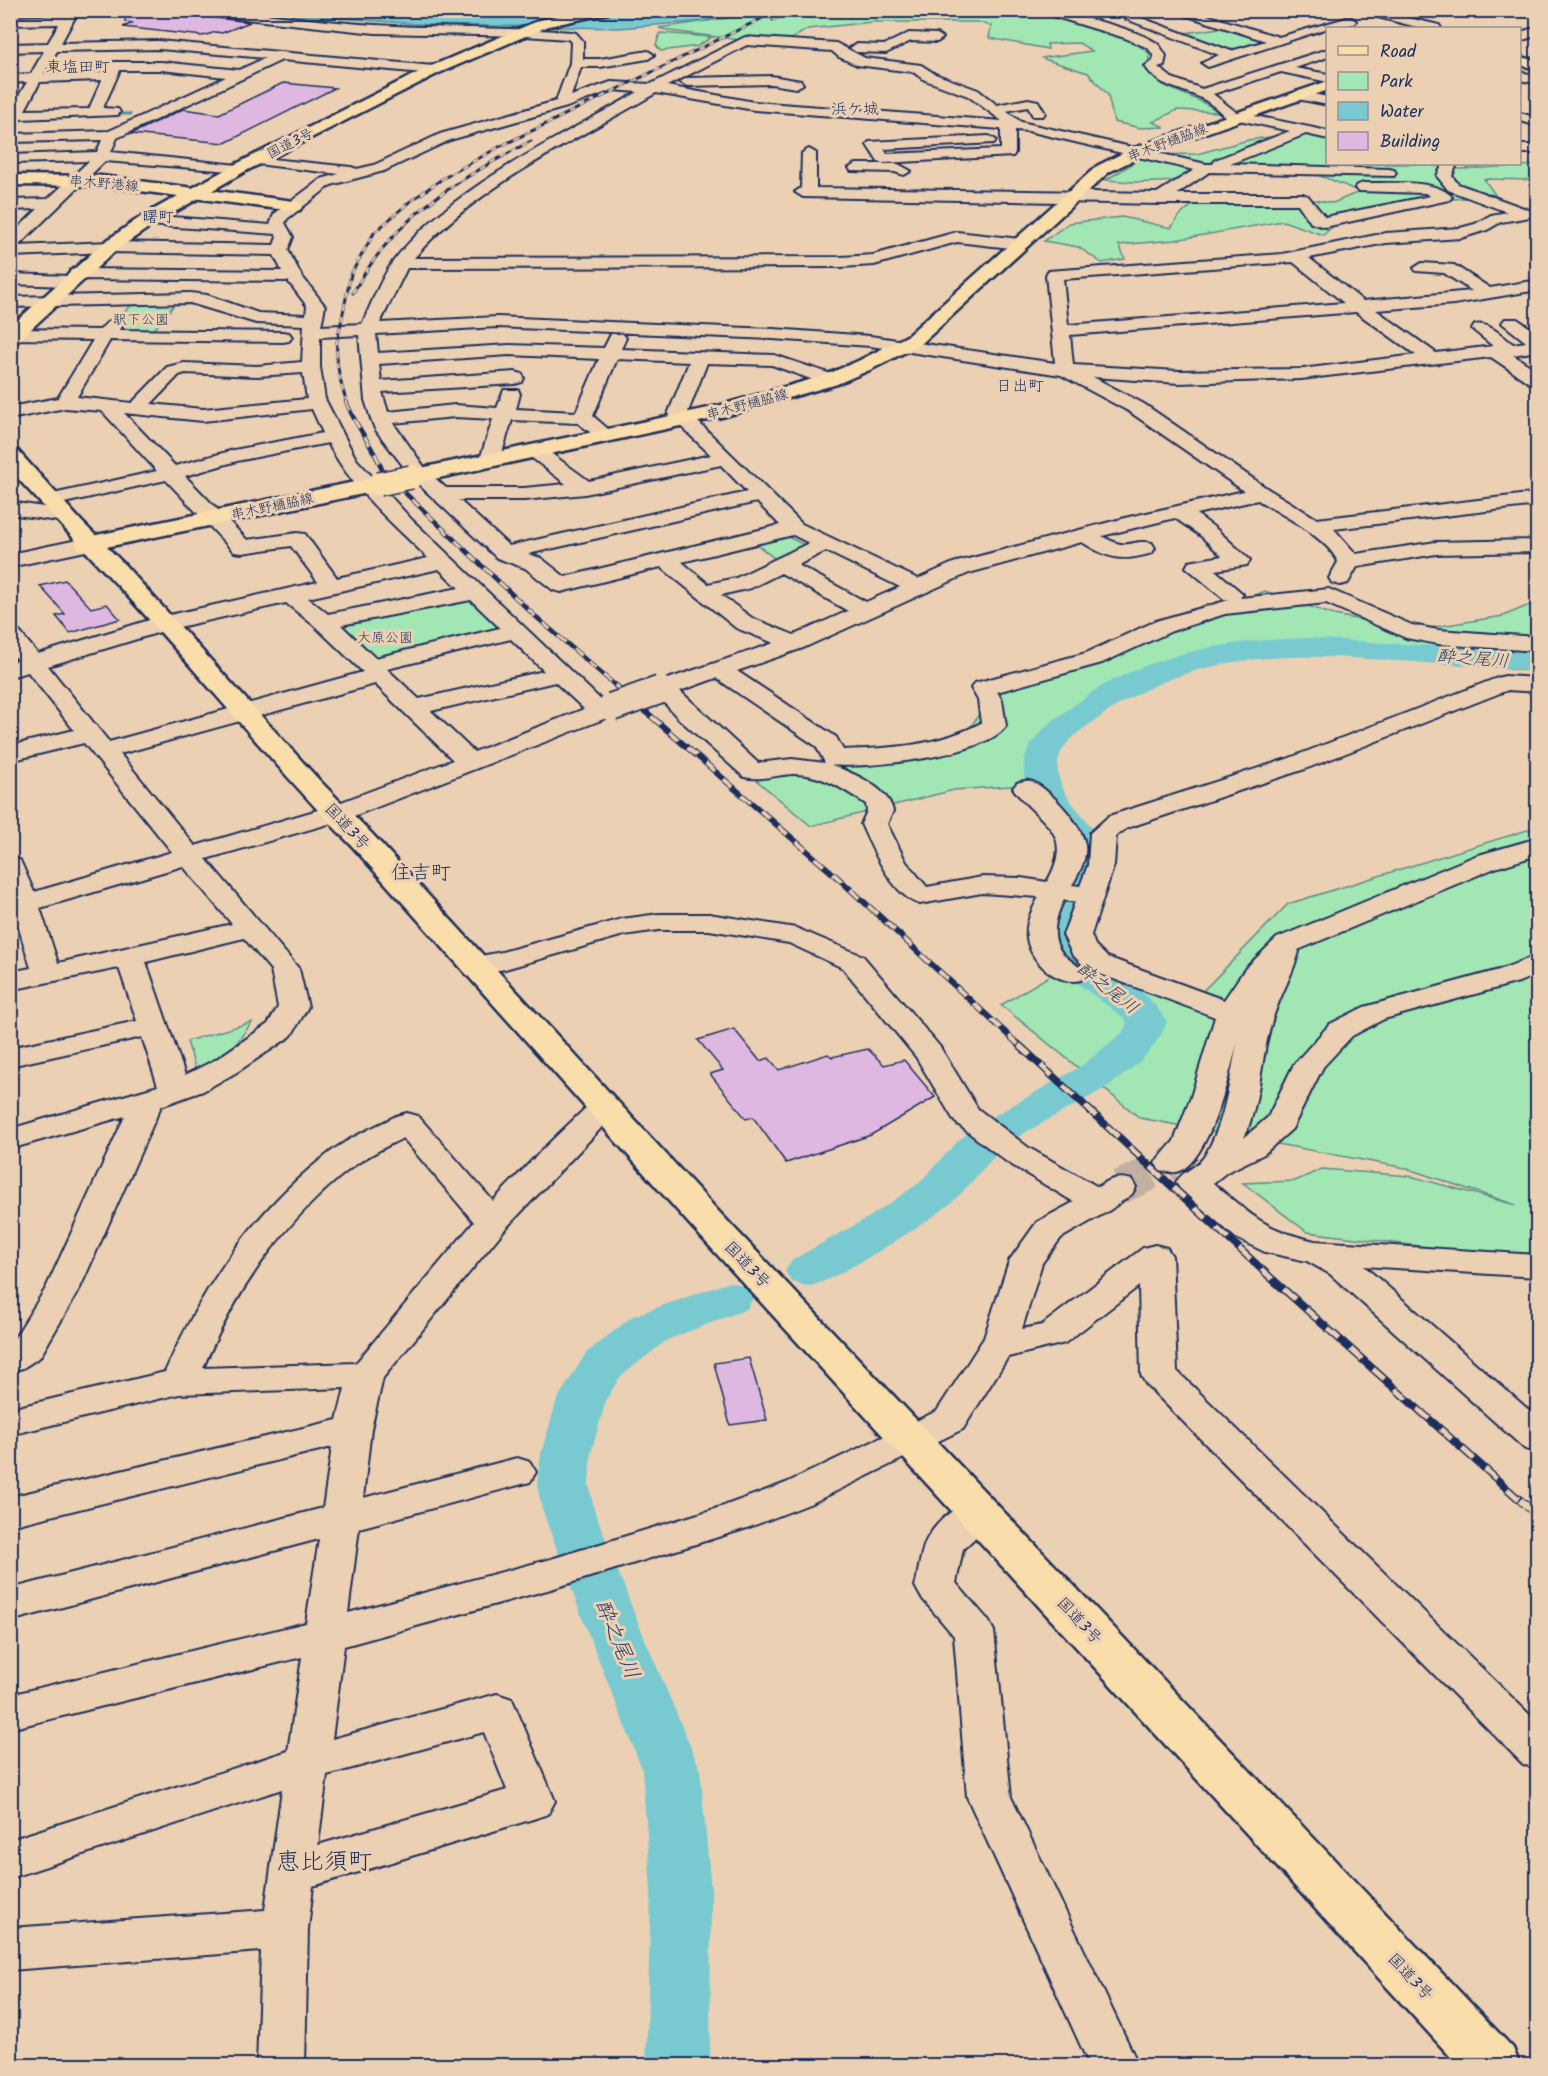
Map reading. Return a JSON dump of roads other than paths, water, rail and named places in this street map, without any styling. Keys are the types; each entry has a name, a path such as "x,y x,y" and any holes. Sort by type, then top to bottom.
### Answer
{"main road":[{"name":"国道3号","path":"12,335 109,247 148,220 238,169 434,70 498,44 604,10"},
{"path":"1521,61 1538,65"},
{"name":"串木野樋脇線","path":"87,544 686,419 830,380 914,340 1103,169 1137,152 1326,86"},
{"name":"串木野港線","path":"10,180 75,180 294,206"},
{"name":"国道3号","path":"10,456 58,508 87,544 114,567 242,712 337,813 706,1220 1494,2066"}],"street":[{"path":"199,10 346,26 572,36 576,38 562,104"},
{"path":"1039,10 1129,35 1152,45 1163,62 1151,66 1154,72 1179,86 1202,93 1223,105 1236,117 1326,135"},
{"path":"1175,10 1277,40"},
{"path":"1382,23 1409,10"},
{"path":"1152,12 1121,15 1229,55"},
{"path":"1316,13 1424,27"},
{"path":"10,21 70,15"},
{"path":"12,118 70,15"},
{"path":"1074,19 1109,16"},
{"path":"1329,27 1355,18"},
{"path":"1297,23 1323,29"},
{"path":"324,36 346,26"},
{"path":"1170,33 1228,26"},
{"path":"1259,75 1203,63 1277,40 1323,29"},
{"path":"795,528 561,585 533,563 505,552 441,494 415,476 381,419 374,400 367,331 401,263 426,234 483,189 658,85 745,41 886,49 909,38 937,38"},
{"path":"572,56 647,56 634,41"},
{"path":"10,48 159,45 434,70"},
{"path":"10,138 111,135 302,46"},
{"path":"832,47 862,62 915,68 930,77 974,93 996,109 1010,130 1008,153 851,160 856,168 860,193"},
{"path":"1521,47 1538,51"},
{"path":"1202,93 1326,54"},
{"path":"705,61 741,61"},
{"path":"94,113 115,66 144,66 239,74"},
{"path":"1280,68 1326,78"},
{"path":"1521,76 1538,80"},
{"path":"10,79 108,82 125,86"},
{"path":"606,710 560,674 515,631 374,485 347,461 318,404 311,367 312,329 316,306 293,276 280,250 285,237 277,223 280,217 326,182 389,164 445,137 562,104 604,87 771,80 796,84"},
{"path":"658,85 754,106 1010,130 1137,152 1206,168 1362,175 1447,169 1453,188 1531,217"},
{"path":"184,88 203,91"},
{"path":"1297,95 1326,100"},
{"path":"996,109 1039,106"},
{"path":"12,118 94,113 155,113"},
{"path":"12,118 155,113"},
{"path":"1521,117 1538,122"},
{"path":"1159,199 1206,168 1326,123"},
{"path":"10,245 102,156 111,135"},
{"path":"1521,148 1538,149"},
{"path":"809,153 806,192 1159,199 1326,199"},
{"path":"10,159 102,156 238,169"},
{"path":"257,160 366,172"},
{"path":"856,168 902,169 908,194"},
{"path":"1350,198 1365,197 1362,175"},
{"path":"1303,199 1317,220 1325,222 1404,207 1444,196 1428,189 1362,175"},
{"path":"10,205 52,204"},
{"path":"1453,217 1478,228"},
{"path":"1066,370 1059,331 1054,275 1270,260 1386,238 1461,233 1478,228 1497,218 1531,217"},
{"path":"148,220 281,230"},
{"path":"10,227 30,226"},
{"path":"1396,226 1420,237"},
{"path":"401,263 841,262 874,260 957,237 1020,244"},
{"path":"1282,241 1361,308 1432,358"},
{"path":"10,251 109,247 280,250"},
{"path":"165,336 205,275 219,249"},
{"path":"1270,260 1292,277"},
{"path":"1422,268 1448,268 1488,294"},
{"path":"10,279 205,275 293,276"},
{"path":"1059,331 1361,308 1488,294 1538,285"},
{"path":"1414,288 1432,301"},
{"path":"1516,289 1538,300"},
{"path":"10,302 190,298 201,299 256,318 312,329"},
{"path":"65,402 104,336 138,300"},
{"path":"490,459 515,378 509,350 497,322"},
{"path":"12,335 165,336 312,329 367,331 497,322 814,337 905,345 1066,370 1233,378 1301,374 1503,351 1538,344"},
{"path":"1510,323 1538,344"},
{"path":"583,418 622,327"},
{"path":"1481,329 1538,380"},
{"path":"774,360 814,337"},
{"path":"369,359 509,350 774,360 830,380"},
{"path":"700,357 678,414 686,419 795,528 917,587"},
{"path":"137,408 173,371 184,368 257,371 311,367"},
{"path":"1066,370 1137,408 1261,493 1327,534 1344,551 1349,562"},
{"path":"236,412 257,371"},
{"path":"372,387 515,378"},
{"path":"10,412 65,402 202,415 318,404"},
{"path":"113,406 111,410 243,547 297,539 332,587"},
{"path":"381,419 455,411 505,412 583,418 606,436"},
{"path":"202,415 234,456"},
{"path":"10,508 58,508 234,456 335,436"},
{"path":"534,450 585,488"},
{"path":"441,494 524,494 585,488 725,458"},
{"path":"18,905 337,813 662,689 795,643 961,568 1178,511 1261,493"},
{"path":"505,552 761,495"},
{"path":"1311,526 1538,499"},
{"path":"1178,511 1208,532 1239,560 1197,567 1232,594"},
{"path":"1085,535 1116,552 1126,554 1144,548"},
{"path":"704,592 743,583 826,543"},
{"path":"10,561 87,544"},
{"path":"1349,562 1436,548 1538,546"},
{"path":"666,560 744,623 795,643"},
{"path":"21,666 164,623 445,561"},
{"path":"1329,596 1349,562"},
{"path":"781,564 865,611"},
{"path":"324,622 475,592"},
{"path":"292,596 324,622 471,763"},
{"path":"719,670 827,742 834,758 931,749 965,741 994,726 990,700 983,688 1094,658 1164,626 1221,608 1245,604 1329,596 1406,631 1438,637 1538,644"},
{"path":"10,754 96,742 242,712 515,631"},
{"path":"10,635 21,666 96,742 285,969 293,1007 280,1030 225,1066 161,1095 10,1139"},
{"path":"413,708 560,674"},
{"path":"1071,974 1049,957 1039,931 1043,916 1075,893 1101,865 1103,833 1118,822 1296,764 1505,682 1538,686"},
{"path":"662,689 753,772 806,765 824,769 878,801 880,811 874,825 894,865 920,896 982,885 1021,886 1075,893"},
{"path":"1026,788 1068,831 1073,854 1077,934 1082,948 1097,963 1232,1013"},
{"path":"1171,1163 1188,1144 1203,1107 1232,1013 1255,975 1287,944 1485,862 1538,846"},
{"path":"10,866 18,905 47,974"},
{"path":"10,1712 324,1635 620,1554 799,1493 912,1440 950,1420 1001,1339 1026,1261 1049,1230 1109,1195 1069,1183 1018,1155 966,1115 929,1053 853,962 796,936 709,921 659,922 622,927 505,960 474,964"},
{"path":"10,981 130,957 251,928"},
{"path":"1216,1165 1238,1116 1257,1020 1278,975 1287,944"},
{"path":"10,1359 27,1348 63,1288 161,1095 153,1026 130,957"},
{"path":"1534,1269 1315,1252 1277,1244 1248,1230 1192,1182 1216,1165 1253,1147 1281,1122 1309,1064 1341,1030 1374,1013 1509,976 1538,963"},
{"path":"10,1057 153,1026"},
{"path":"281,2066 285,1929 353,1429 366,1375 492,1222 555,1155 605,1107"},
{"path":"179,1381 196,1338 242,1263 283,1210 341,1160 407,1123 492,1222"},
{"path":"1315,1252 1342,1266 1538,1439"},
{"path":"995,1348 1053,1334 1155,1256 1160,1375 1538,1751"},
{"path":"10,1422 179,1381 366,1375"},
{"path":"10,1512 353,1429"},
{"path":"10,1605 517,1472"},
{"path":"979,1511 945,1542 934,1586 974,1631 989,1797 1115,2066"},
{"path":"10,1859 309,1763 496,1711 533,1801 294,1872"},
{"path":"10,1949 285,1929"}],"water":[{"path":"247,11 788,11 724,15 705,21 619,28 431,25"}],"waterway":[{"path":"112,114 130,114"},
{"name":"酔之尾川","path":"808,1271 887,1226 935,1193 974,1150 1000,1130 1098,1074 1141,1037 1147,1021 1138,1009 1076,963 1066,953 1059,940 1059,925 1066,907 1081,882 1085,865 1081,839 1052,801 1042,778 1041,765 1046,749 1065,728 1111,694 1156,672 1193,660 1231,652 1269,648 1347,648 1496,658 1538,664"},
{"name":"酔之尾川","path":"678,2066 681,1890 671,1769 610,1620 568,1509 563,1484 566,1453 582,1400 603,1365 650,1328 730,1298"}],"tunnel":[{"path":"1120,1187 1171,1163"}],"railway":[{"path":"347,403 339,373 337,342 351,274 374,233 408,203 442,179 499,147 779,10"},
{"path":"773,20 794,10"},
{"path":"353,293 388,242 408,221 453,186 531,141"},
{"path":"346,401 383,472 534,615 617,687"},
{"path":"615,685 837,877 1020,1046"},
{"path":"1019,1045 1270,1277 1521,1501"},
{"path":"1520,1500 1538,1516"}],"district":[{"name":"東塩田町","path":"78,66"},
{"name":"浜ケ城","path":"855,108"},
{"name":"曙町","path":"158,216"},
{"name":"日出町","path":"1020,385"},
{"name":"住吉町","path":"421,872"},
{"name":"恵比須町","path":"324,1861"}],"park label":[{"name":"駅下公園","path":"141,319"},
{"name":"大原公園","path":"385,637"}]}
